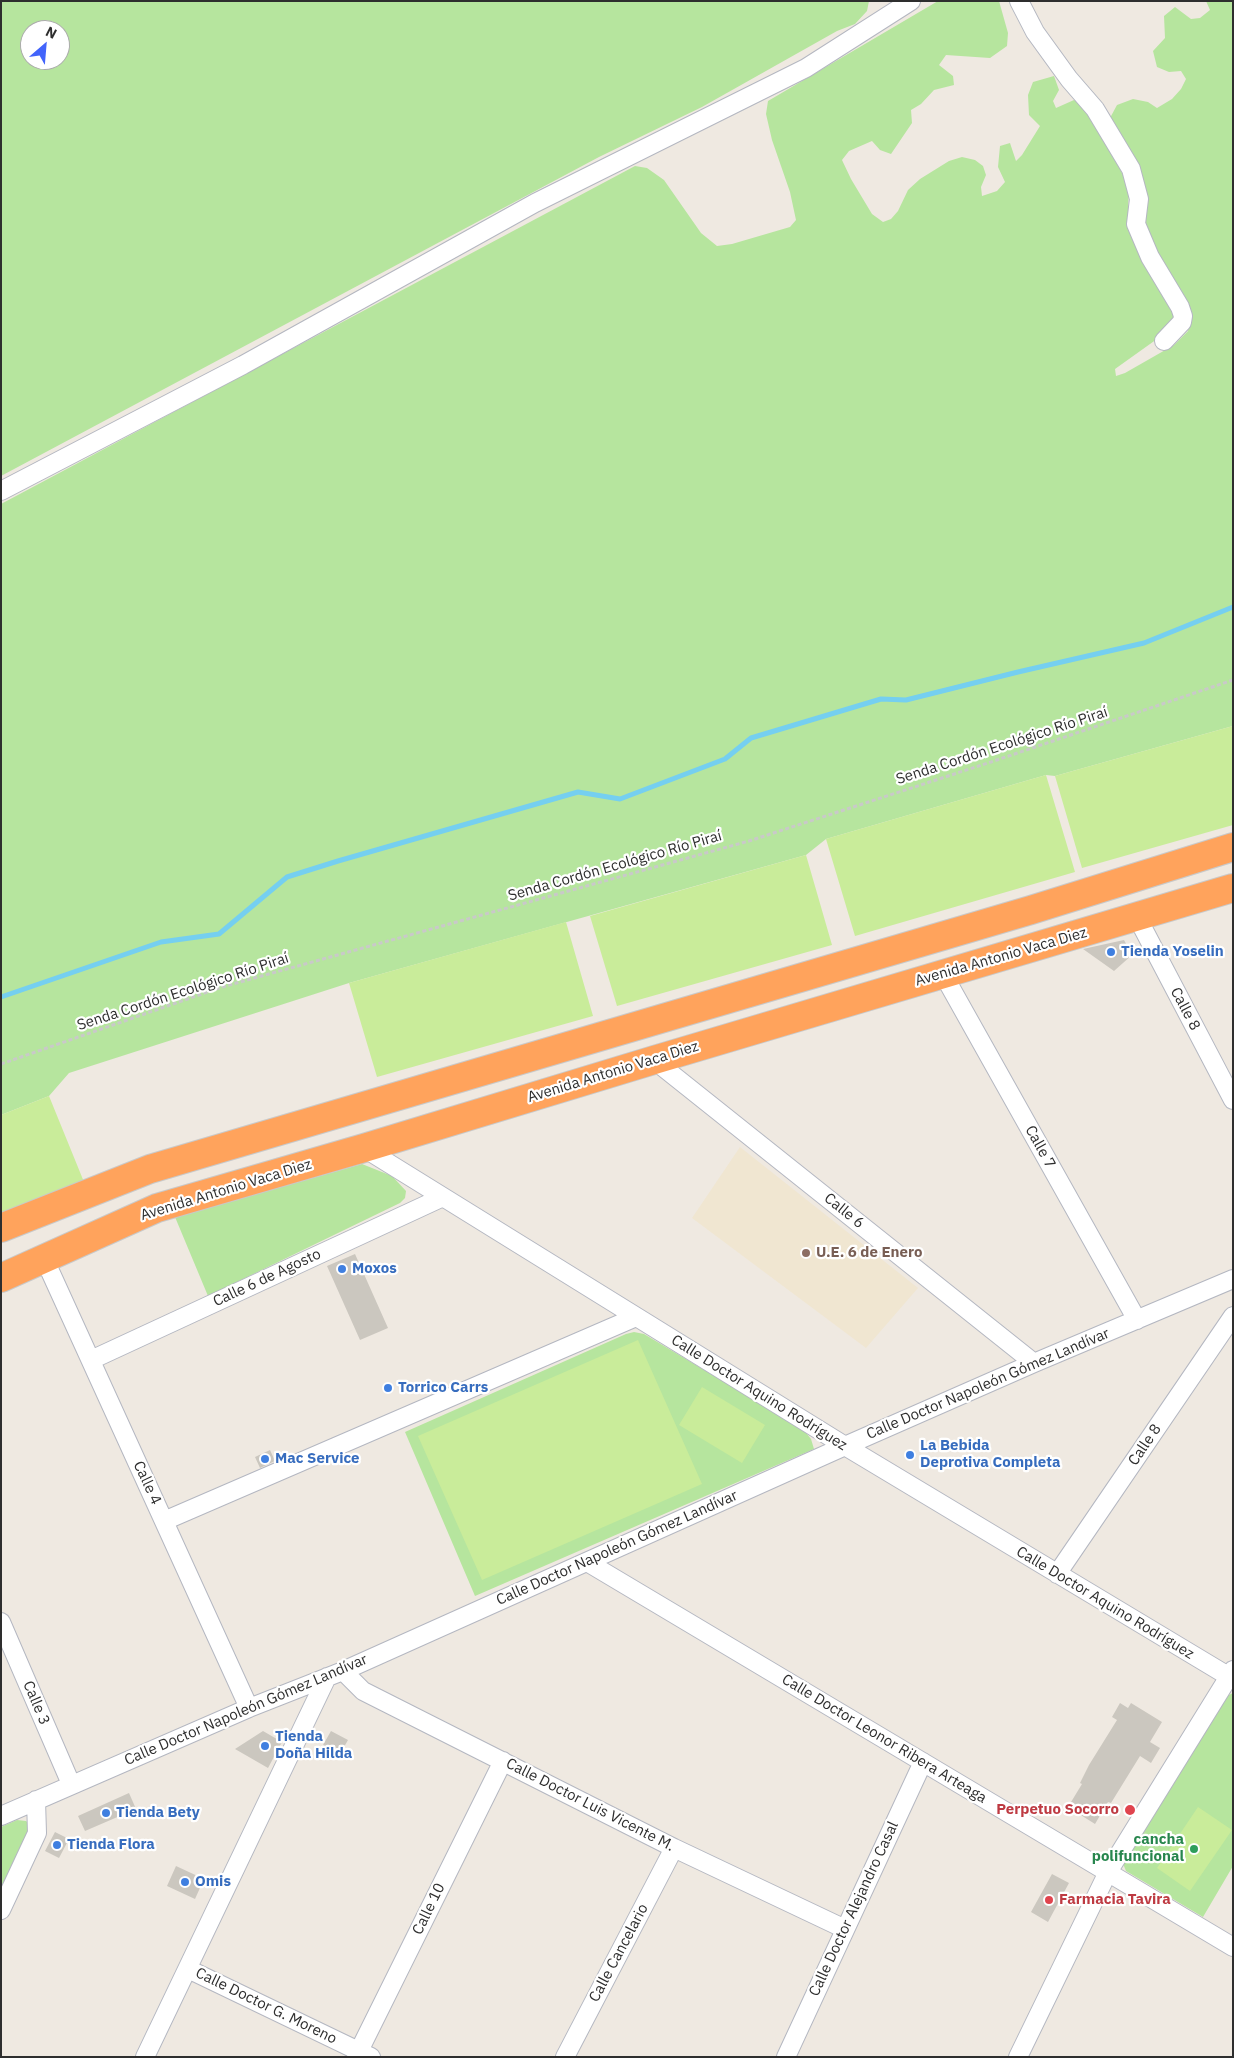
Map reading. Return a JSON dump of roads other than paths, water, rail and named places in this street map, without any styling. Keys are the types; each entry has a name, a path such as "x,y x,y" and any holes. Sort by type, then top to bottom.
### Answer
{"highway":[{"path":"1,1228 150,1169 1031,910 1233,847"},
{"name":"Avenida Antonio Vaca Diez","path":"1,1278 157,1208 1233,888"},
{"path":"943,974 936,956 940,947 1018,922 1031,910"}],"street":[{"path":"1,492 251,360 535,203 806,68 910,1"},
{"path":"1019,1 1035,32 1069,79 1095,109 1131,170 1139,199 1136,224 1150,257 1180,307 1183,316 1182,322 1164,341"},
{"name":"Calle 8","path":"1137,917 1233,1100"},
{"name":"Calle 7","path":"943,974 1137,1320"},
{"name":"Calle 6","path":"654,1060 1034,1363"},
{"name":"Calle Doctor Aquino Rodríguez","path":"364,1148 845,1446 1057,1574 1231,1675"},
{"name":"Calle 6 de Agosto","path":"90,1360 443,1197"},
{"name":"Calle 4","path":"44,1258 249,1708"},
{"name":"Calle Doctor Napoleón Gómez Landívar","path":"1,1816 249,1708 335,1674 845,1446 1034,1363 1233,1279"},
{"name":"Calle 8","path":"1057,1574 1233,1316"},
{"path":"164,1521 636,1317"},
{"name":"Calle Doctor Leonor Ribera Arteaga","path":"587,1562 1233,1947"},
{"name":"Calle 3","path":"1,1622 71,1784"},
{"path":"145,2057 335,1674"},
{"name":"Calle Doctor Luis Vicente M.","path":"335,1674 363,1691 674,1848 845,1929"},
{"path":"1018,2057 1108,1872 1231,1675"},
{"name":"Calle 10","path":"362,2055 503,1761"},
{"name":"Calle Doctor Alejandro Casal","path":"786,2057 923,1762"},
{"path":"1,1910 37,1833 36,1800"},
{"name":"Calle Cancelario","path":"565,2057 674,1848"},
{"name":"Calle Doctor G. Moreno","path":"188,1969 362,2055"}],"waterway":[{"path":"1,997 161,942 219,934 287,877 578,792 620,799 725,759 751,738 881,699 906,700 1144,643 1233,607"}],"place":[{"name":"Tienda Yoselin","path":"1111,952"},
{"name":"U.E. 6 de Enero","path":"806,1253"},
{"name":"Moxos","path":"342,1269"},
{"name":"Torrico Carrs","path":"388,1388"},
{"name":"La Bebida Deprotiva Completa","path":"910,1455"},
{"name":"Mac Service","path":"265,1459"},
{"name":"Tienda Doña Hilda","path":"265,1746"},
{"name":"Perpetuo Socorro","path":"1130,1810"},
{"name":"Tienda Bety","path":"106,1813"},
{"name":"Tienda Flora","path":"57,1845"},
{"name":"cancha polifuncional","path":"1194,1849"},
{"name":"Omis","path":"185,1882"},
{"name":"Farmacia Tavira","path":"1049,1900"}]}
